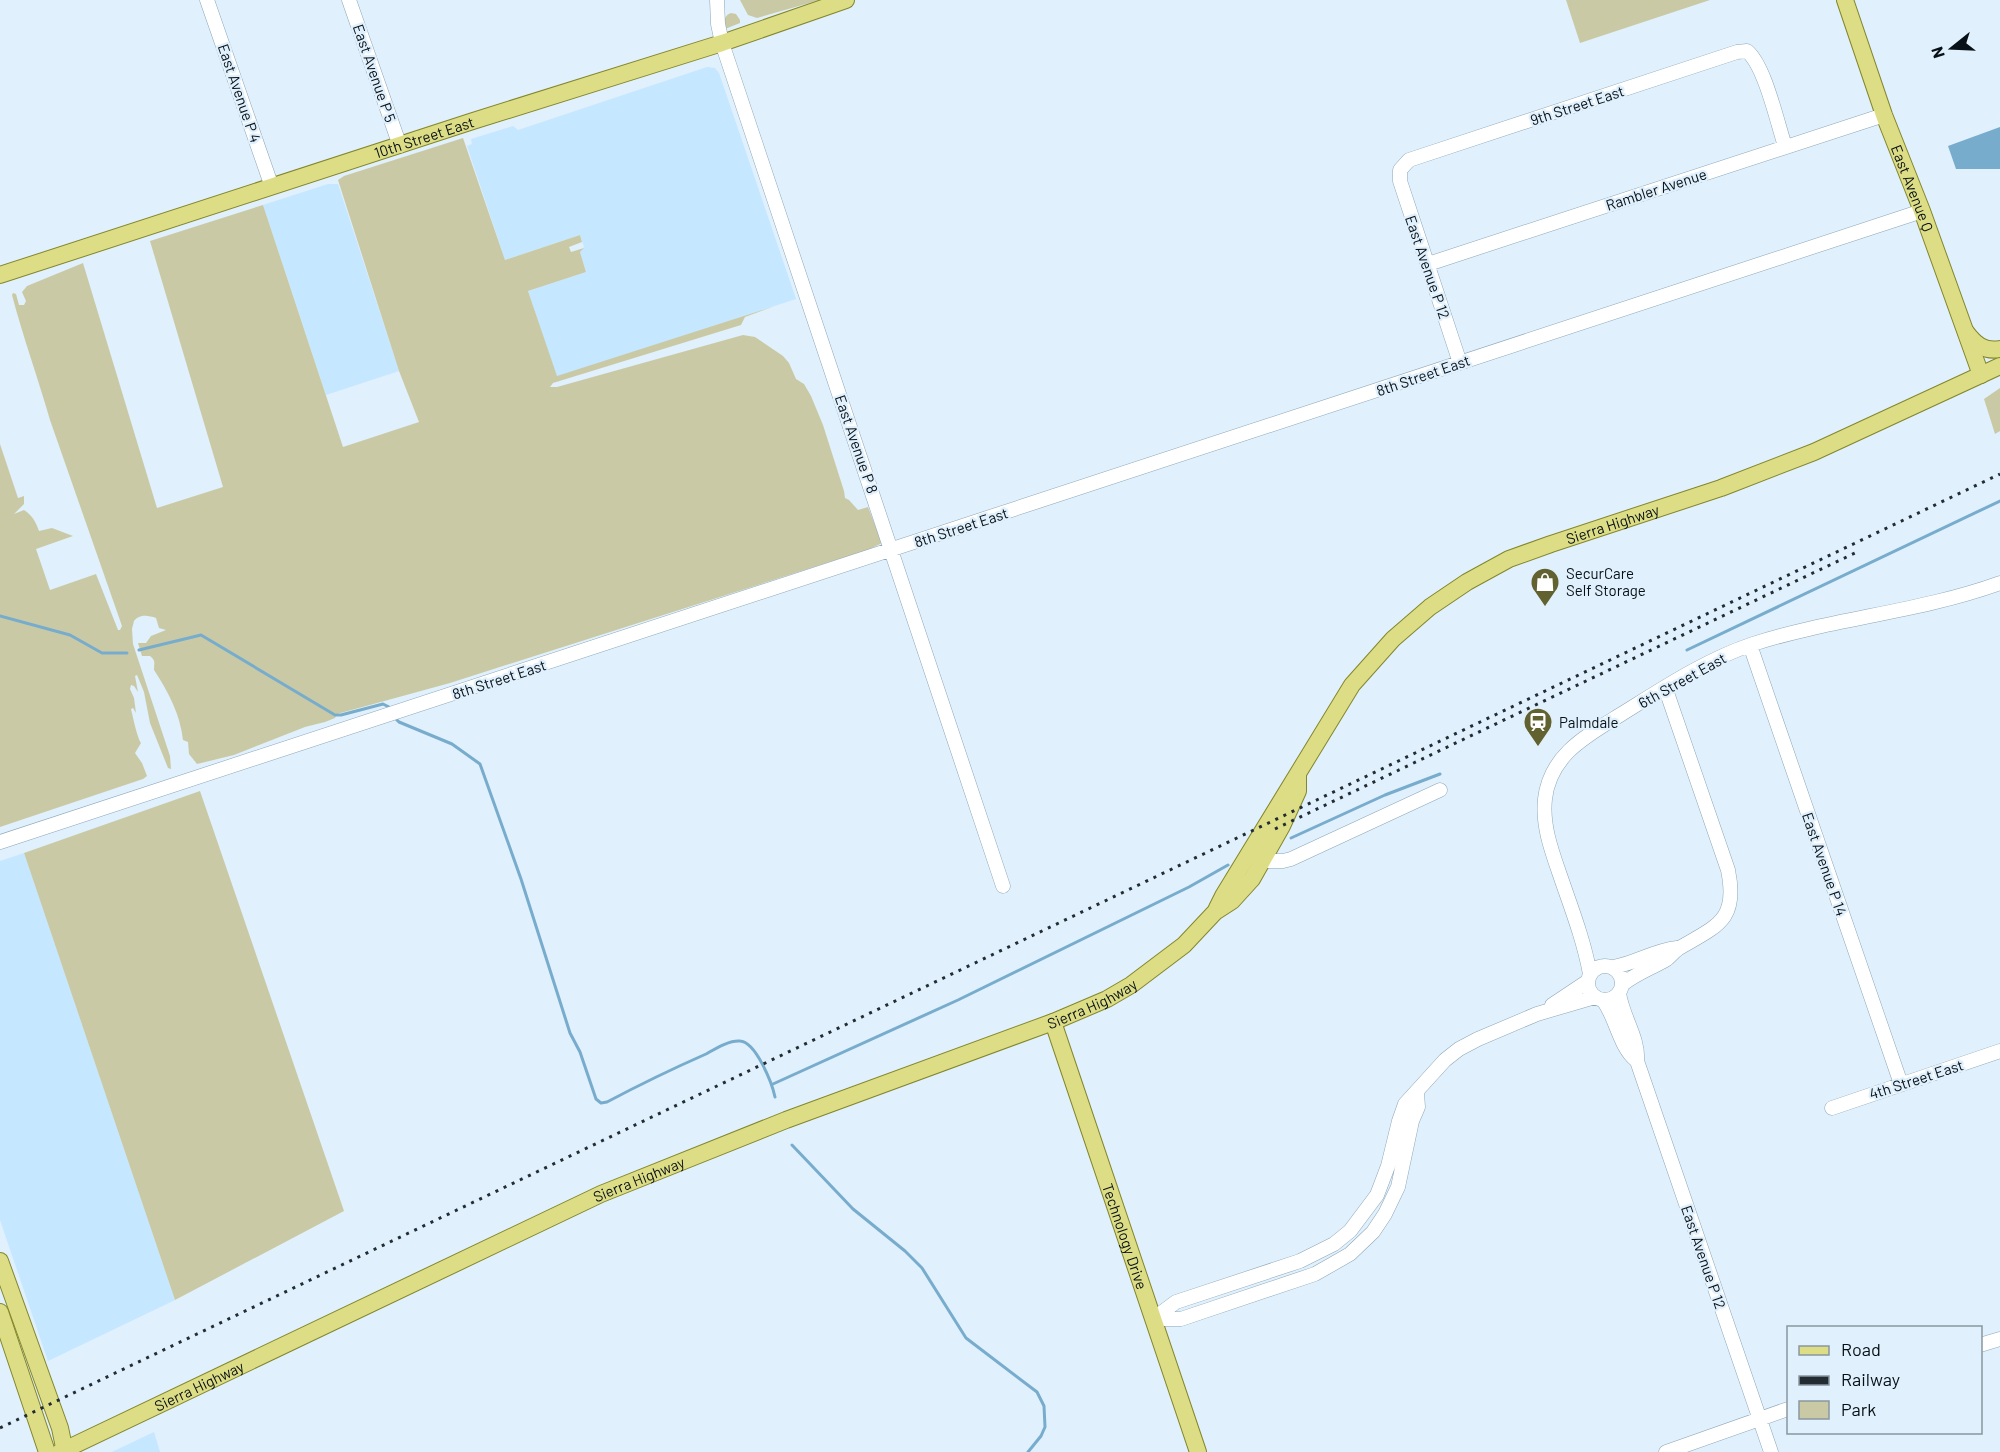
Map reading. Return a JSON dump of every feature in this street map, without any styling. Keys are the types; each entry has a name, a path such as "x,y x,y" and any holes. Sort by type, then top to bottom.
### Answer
{"main road":[{"name":"10th Street East","path":"0,275 722,43 846,0"},
{"name":"East Avenue Q","path":"1845,0 1884,115 1922,211 1981,375"},
{"path":"1962,324 1976,344 1989,350 2000,349"},
{"name":"Sierra Highway","path":"1215,912 1222,896 1269,823 1282,796 1298,776 1352,686 1394,639 1430,607 1467,582 1509,559 1721,488 1814,452 2000,366"},
{"name":"Sierra Highway","path":"64,1451 601,1194 776,1124 1053,1022 1107,999 1131,985 1184,945 1215,912 1232,901 1252,879 1298,791 1298,776"},
{"name":"Technology Drive","path":"1053,1022 1198,1452"},
{"path":"0,1261 60,1428 64,1451"},
{"path":"0,1312 47,1452"}],"street":[{"name":"East Avenue P 4","path":"207,0 272,187"},
{"name":"East Avenue P 5","path":"349,0 400,146"},
{"name":"East Avenue P 8","path":"717,0 722,43 1003,886"},
{"name":"9th Street East","path":"1400,170 1409,160 1737,52 1747,51 1755,58 1785,146"},
{"name":"Rambler Avenue","path":"1428,264 1884,115"},
{"name":"East Avenue P 12","path":"1400,170 1400,181 1460,363"},
{"name":"8th Street East","path":"0,842 1922,211"},
{"name":"6th Street East","path":"1589,977 1586,949 1550,849 1546,828 1545,799 1549,778 1560,758 1577,742 1665,687 1750,645 1788,634 1952,599 2000,583"},
{"name":"East Avenue P 14","path":"1750,645 1900,1084"},
{"path":"1614,968 1665,949 1677,948 1707,933 1723,919 1729,907 1732,890 1724,860 1665,687"},
{"path":"1263,861 1291,859 1440,790"},
{"path":"1153,1319 1181,1318 1315,1274 1350,1254 1373,1232 1385,1214 1398,1187 1412,1122 1418,1107 1417,1094 1445,1060 1478,1039 1537,1014 1599,999 1612,999 1638,973 1669,958 1677,948"},
{"path":"1537,1014 1589,977 1599,966 1614,968 1621,975 1621,989"},
{"path":"1589,977 1588,987 1599,999"},
{"name":"East Avenue P 12","path":"1621,989 1622,1011 1638,1051 1637,1061 1771,1452"},
{"name":"East Avenue P 12","path":"1599,999 1613,1015 1628,1054 1637,1061"},
{"name":"4th Street East","path":"1832,1108 2000,1051"},
{"path":"1982,1344 2000,1339"},
{"path":"1666,1452 1787,1409"}],"shaded area":[{"path":"707,67 715,68 719,73 796,299 557,377 528,291 586,272 580,252 584,247 580,235 505,260 467,146 472,144 471,139 513,126 518,130"},
{"path":"2000,127 2000,169 1956,169 1948,146"},
{"path":"328,184 338,184 399,371 326,395 263,205"},
{"path":"24,853 175,1300 48,1361 0,1220 0,861"},
{"path":"154,1432 160,1452 112,1452"}],"green space":[{"path":"740,0 820,0 757,18 748,15"},
{"path":"1566,0 1710,0 1580,43"},
{"path":"731,13 736,14 740,23 725,29 725,20"},
{"path":"463,138 505,260 580,235 582,242 569,247 571,252 584,248 580,252 586,272 528,291 557,376 775,306 745,317 741,325 553,383 550,387 557,387 743,335 755,337 783,356 796,379 804,384 823,425 845,498 858,510 868,507 882,543 850,559 839,559 450,683 337,714 335,718 325,722 305,727 234,755 197,764 189,754 188,742 183,740 182,730 169,695 154,670 154,661 150,656 142,656 138,643 146,643 151,636 166,630 159,628 156,618 141,616 134,621 133,644 170,756 171,769 168,768 150,723 144,692 137,675 135,676 138,692 134,686 131,685 130,689 136,713 133,708 131,709 141,743 135,753 147,776 0,827 0,444 18,498 24,496 24,504 14,514 24,510 33,519 39,531 52,528 73,536 36,549 50,590 96,574 118,630 122,626 50,420 16,311 13,293 16,294 19,305 24,305 26,301 22,292 27,286 83,263 157,508 223,487 150,241 263,205 343,447 419,422 399,371 338,180 344,176"},
{"path":"2000,388 2000,431 1995,434 1984,399"},
{"path":"200,791 344,1211 175,1300 24,853"}],"waterway":[{"path":"1687,650 2000,501"},
{"path":"0,616 70,635 102,653 127,653"},
{"path":"139,650 201,635 335,715 383,704 391,708"},
{"path":"394,717 399,722 452,744 480,764 521,879 570,1033 580,1052 596,1099 601,1103 607,1102 722,1045 740,1041 746,1043 757,1055 771,1082 775,1097"},
{"path":"1291,838 1385,795 1440,774"},
{"path":"773,1084 958,1000 1189,887 1228,865"},
{"path":"792,1145 853,1209 905,1251 922,1268 966,1338 1037,1392 1044,1406 1045,1427 1028,1452"}],"railway":[{"path":"0,1428 2000,474"},
{"path":"1275,829 1855,553"}],"place":[{"name":"SecurCare Self Storage","path":"1545,608"},
{"name":"Palmdale","path":"1538,748"}]}
